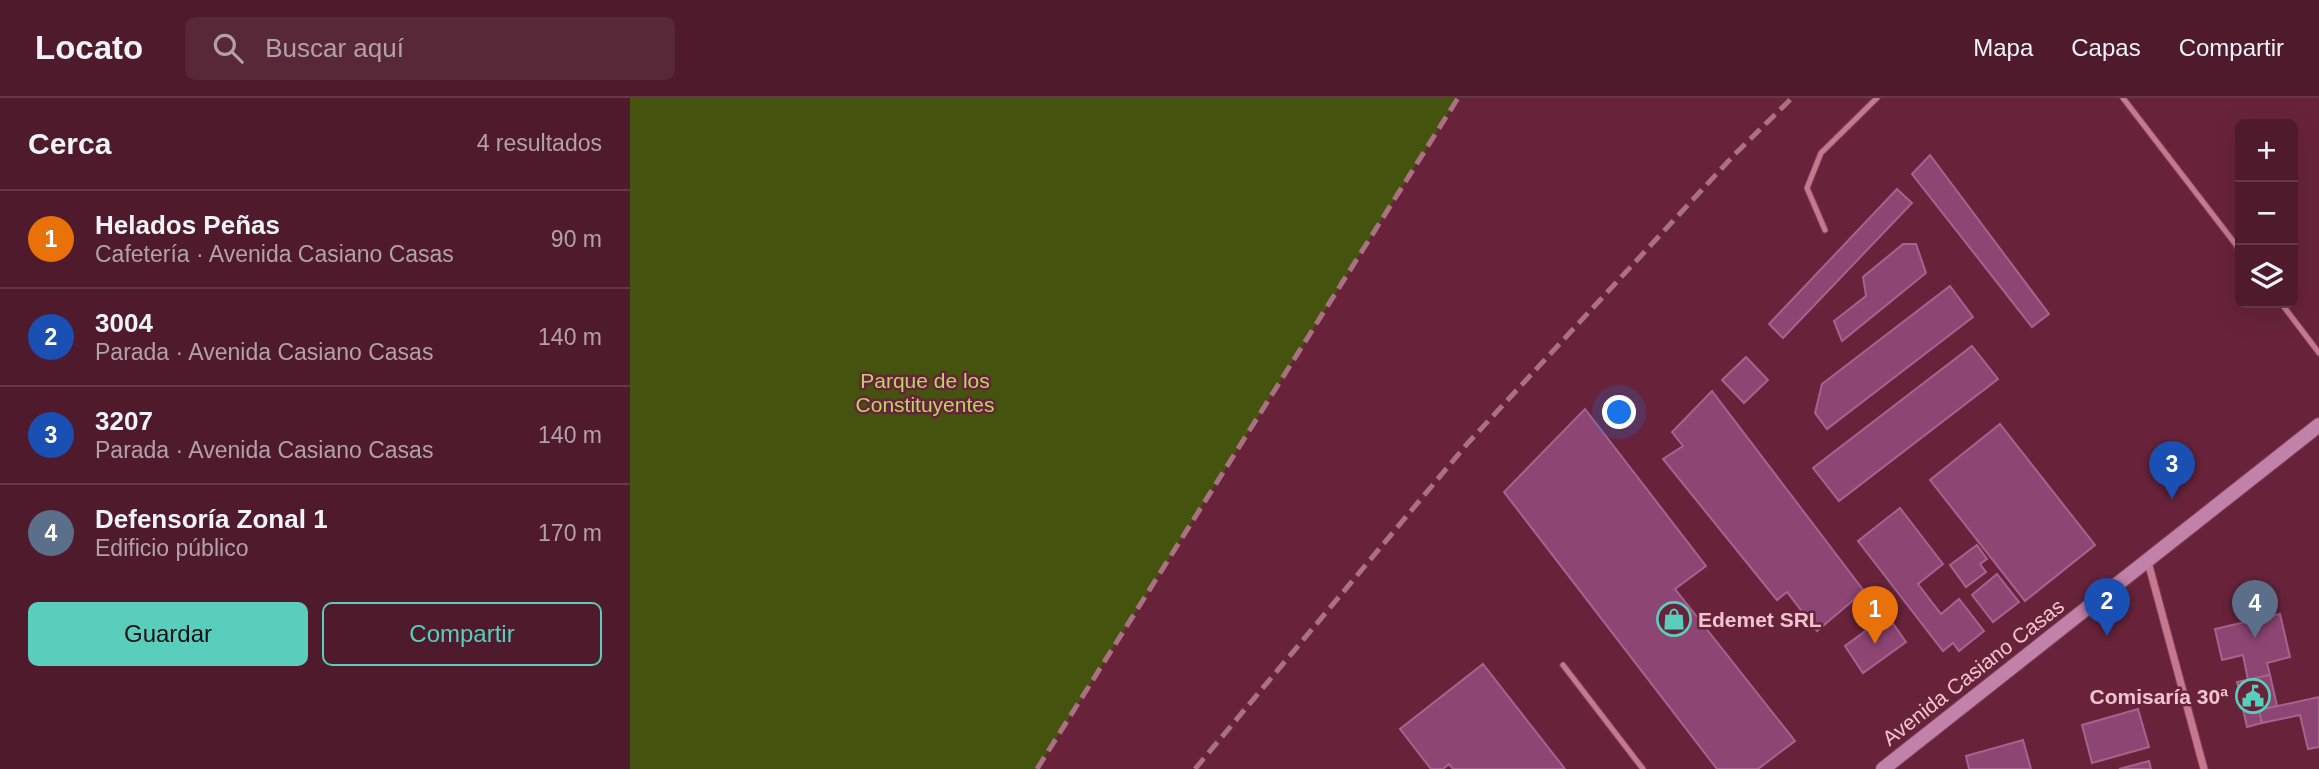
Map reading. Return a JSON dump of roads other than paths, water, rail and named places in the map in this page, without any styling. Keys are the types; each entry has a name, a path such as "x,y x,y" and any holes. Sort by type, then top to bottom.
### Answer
{"main road":[{"name":"Avenida Casiano Casas","path":"1882,769 2319,425"}],"street":[{"path":"2148,562 2204,769"}],"lane":[{"path":"1825,230 1807,188 1821,153 1877,98"},
{"path":"2123,98 2236,245"},
{"path":"2285,308 2319,353"},
{"path":"1563,665 1643,769"}],"railway":[{"path":"1037,769 1458,98"},
{"path":"1195,769 1467,444 1735,154 1792,98"}],"place":[{"name":"3207","path":"2172,499"},
{"name":"Edemet SRL","path":"1674,619"},
{"name":"3004","path":"2107,636"},
{"name":"Defensoría Zonal 1","path":"2255,638"},
{"name":"Helados Peñas","path":"1875,644"},
{"name":"Comisaría 30ª","path":"2253,696"}],"park label":[{"name":"Parque de los Constituyentes","path":"925,392"}]}
